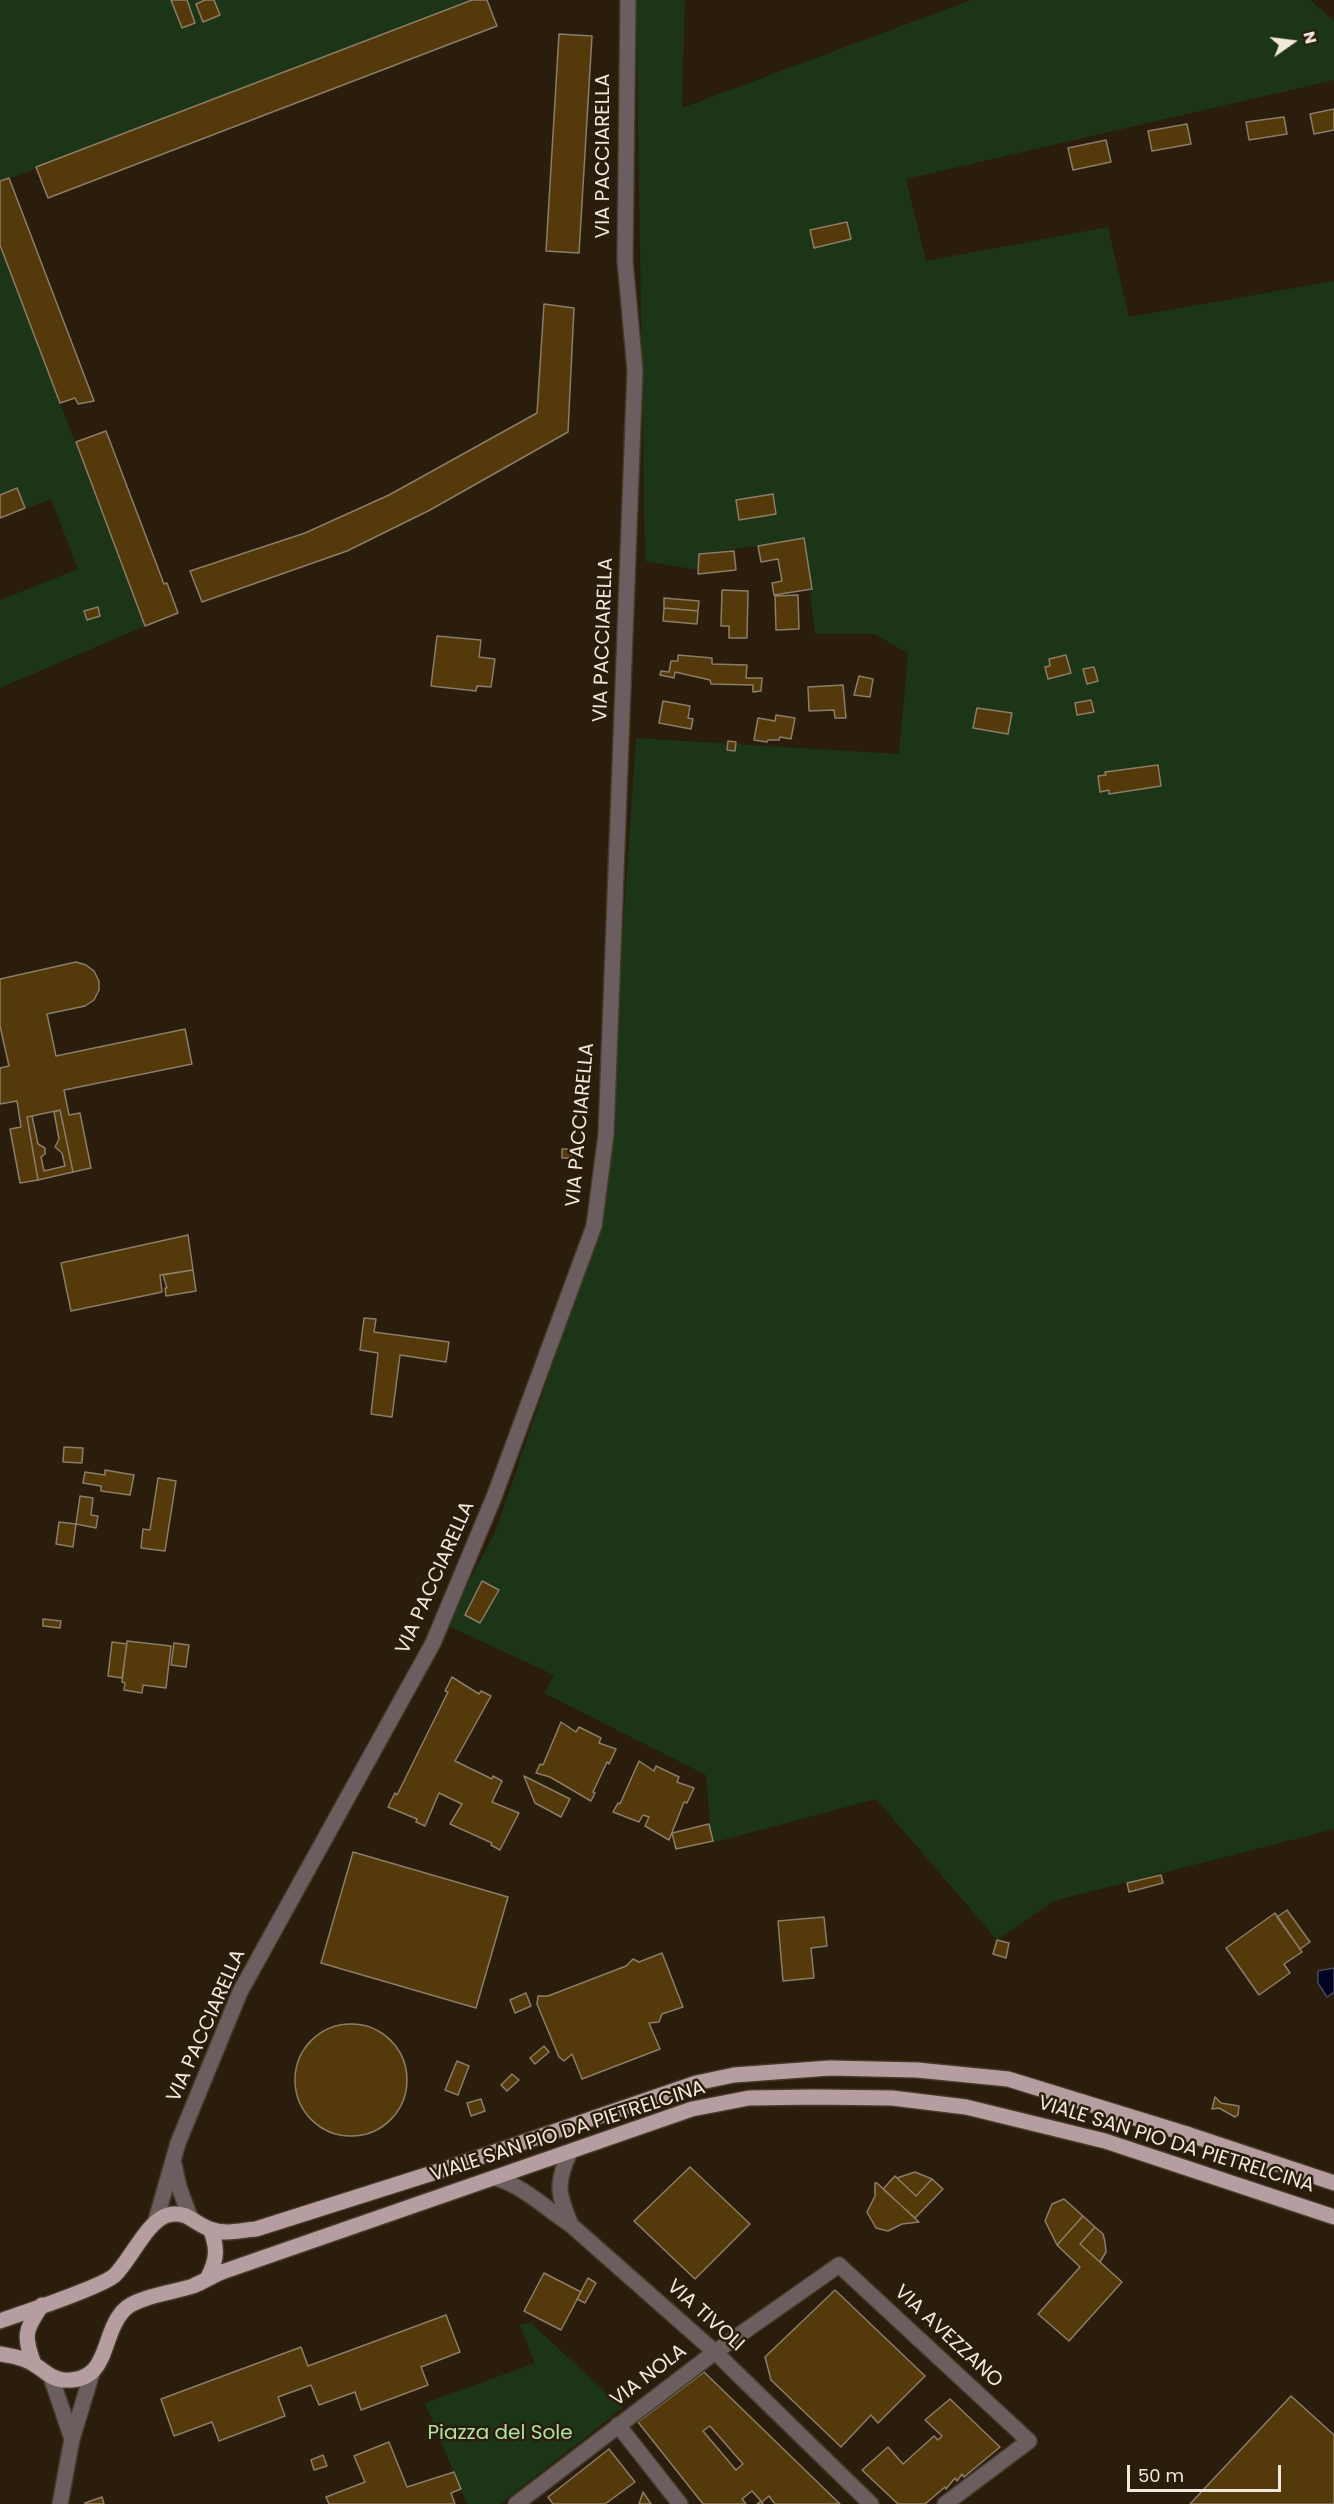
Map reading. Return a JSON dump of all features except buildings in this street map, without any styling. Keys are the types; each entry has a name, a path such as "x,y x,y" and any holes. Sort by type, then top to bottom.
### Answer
{"main road":[{"name":"VIALE SAN PIO DA PIETRELCINA","path":"210,2229 225,2232 256,2229 439,2171 696,2083 734,2075 830,2068 917,2070 1008,2079 1190,2134 1334,2183"},
{"name":"VIALE SAN PIO DA PIETRELCINA","path":"92,2373 101,2362 113,2324 125,2308 692,2109 749,2098 892,2098 966,2107 1105,2141 1334,2217"},
{"path":"0,2321 112,2278 134,2253 156,2220 170,2214 190,2217 210,2229 215,2241 216,2253 214,2265 208,2277"},
{"path":"34,2364 26,2335 28,2326 42,2305"},
{"path":"0,2354 34,2364 51,2377 63,2380 92,2373"}],"street":[{"name":"VIA PACCIARELLA","path":"156,2220 178,2144 240,1992 433,1642 494,1497 594,1226 606,1135 635,370 625,261 628,0"},
{"path":"570,2152 559,2174 558,2184 560,2198 571,2225"},
{"path":"174,2162 179,2187 190,2217"},
{"name":"VIA TIVOLI","path":"496,2178 520,2188 547,2210 571,2225 715,2352 871,2504"},
{"name":"VIA NOLA","path":"525,2501 618,2425 715,2352 839,2265"},
{"name":"VIA AVEZZANO","path":"839,2265 1029,2440 945,2504"},
{"path":"60,2504 72,2439 92,2373"},
{"path":"51,2377 72,2439"},
{"path":"618,2425 680,2504"}],"green space":[{"path":"0,0 486,0 0,182"},
{"path":"636,0 685,0 682,108 971,0 1310,0 1334,21 1334,80 906,179 926,261 1108,227 1129,317 1334,281 1334,1829 1054,1901 997,1940 876,1799 712,1843 706,1775 544,1693 554,1675 446,1625 496,1530 603,1216 636,738 899,754 908,653 874,634 815,634 804,539 700,554 698,570 645,561"},
{"path":"0,245 145,626 0,688 0,600 78,569 51,499 0,518"},
{"name":"Piazza del Sole","path":"531,2323 623,2408 500,2504 467,2504 425,2403 535,2363 520,2325"}],"water":[{"path":"1334,1968 1334,1992 1327,1997 1318,1983 1318,1971"}]}
